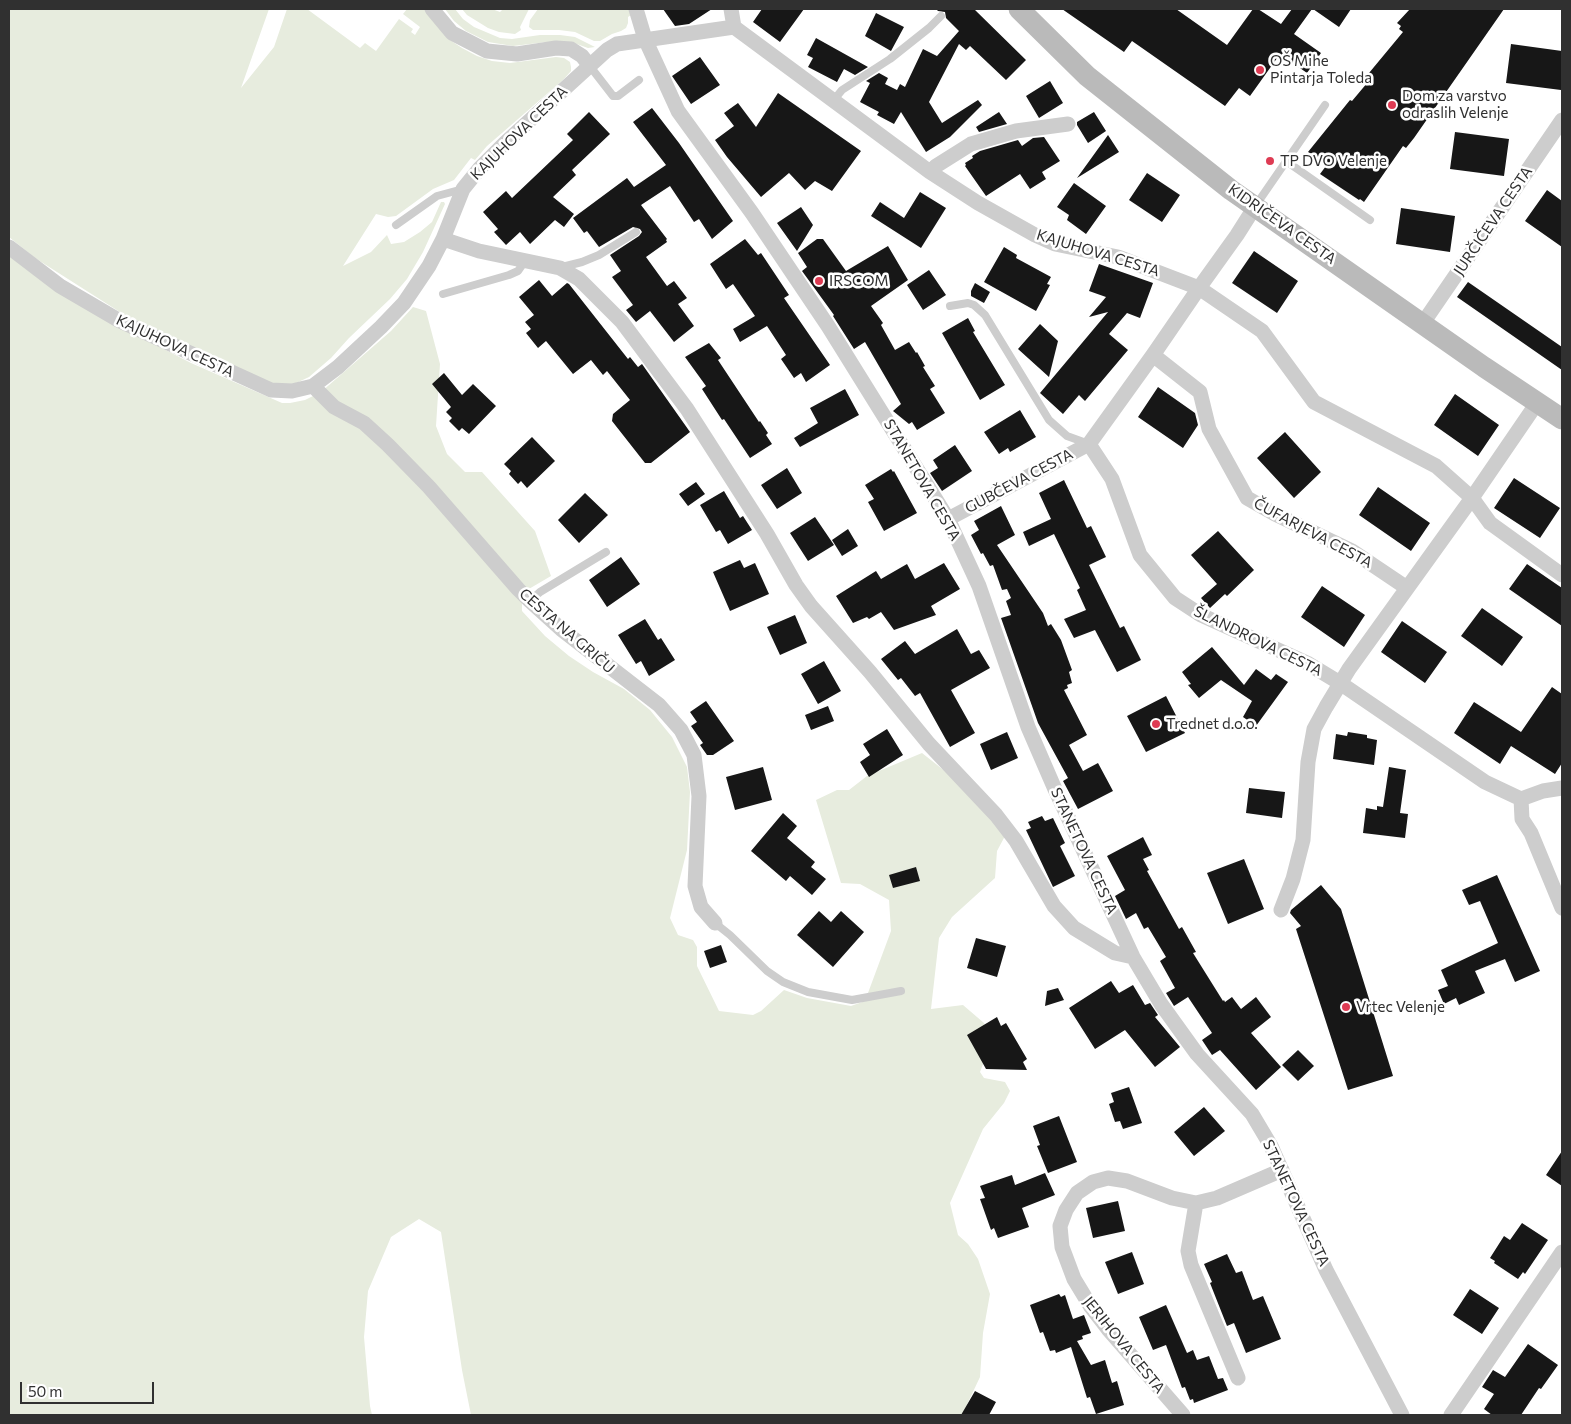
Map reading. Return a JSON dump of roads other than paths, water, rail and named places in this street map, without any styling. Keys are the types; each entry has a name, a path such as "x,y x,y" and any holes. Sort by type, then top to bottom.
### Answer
{"main road":[{"name":"KIDRIČEVA CESTA","path":"1019,9 1087,76 1232,190 1562,419"}],"street":[{"path":"432,9 452,33 487,51 517,54 556,48 571,49 582,56 589,65"},
{"name":"STANETOVA CESTA","path":"636,9 645,39 678,111 752,213 828,326 948,519 980,586 1028,727 1133,957 1161,1004 1197,1054 1252,1114 1271,1146 1326,1270 1402,1415"},
{"path":"733,10 734,27"},
{"name":"KAJUHOVA CESTA","path":"9,247 60,286 120,322 271,390 292,391 313,386 338,367 382,327 404,303 430,266 463,189 480,168 589,65 617,44 734,27 930,172 978,203 1035,235 1055,244 1118,257 1199,288 1262,331 1314,402 1436,466 1472,498 1490,523 1562,575"},
{"name":"JURČIČEVA CESTA","path":"1423,323 1562,120"},
{"path":"930,172 936,166 972,144 1016,131 1068,124"},
{"path":"1089,444 1153,356 1256,206"},
{"path":"443,239 479,251 560,268 579,279 622,322 687,409 767,534 796,585 811,606 870,672 929,744 996,815 1016,841 1054,906 1074,928 1115,953 1133,957"},
{"name":"ČUFARJEVA CESTA","path":"1153,356 1200,392 1209,429 1247,498 1275,514 1352,551 1407,588"},
{"name":"CESTA NA GRIČU","path":"313,386 334,407 364,423 388,445 530,601 561,629 659,705 681,730 694,755 699,796 695,886 701,907 715,923"},
{"path":"1407,588 1537,403"},
{"name":"GUBČEVA CESTA","path":"948,519 1089,444"},
{"name":"ŠLANDROVA CESTA","path":"1089,444 1112,479 1140,556 1175,598 1201,615 1307,663 1340,683 1485,782 1521,799"},
{"name":"ŠLANDROVA CESTA","path":"1281,910 1293,879 1304,840 1308,762 1314,729 1340,683 1407,588"},
{"path":"1562,787 1521,799 1522,818 1531,833 1562,908"},
{"name":"JERIHOVA CESTA","path":"1183,1415 1156,1386 1091,1307 1074,1279 1062,1247 1060,1226 1066,1210 1077,1193 1093,1182 1108,1178 1127,1181 1172,1198 1196,1203 1217,1198 1282,1170"},
{"path":"1196,1203 1188,1251 1191,1265 1238,1378"},
{"path":"1451,1415 1562,1252"}],"lane":[{"path":"833,101 842,90 890,59 941,16"},
{"path":"589,65 613,96 618,96 639,80"},
{"path":"1256,206 1325,105"},
{"path":"1286,162 1370,220"},
{"path":"396,225 437,196 463,189"},
{"path":"560,268 599,255 636,232"},
{"path":"442,294 509,275 518,271 525,261"},
{"path":"950,306 968,303 974,305 985,315 1049,420 1067,436 1089,444"},
{"path":"530,601 540,592 606,552"},
{"path":"715,923 730,934 767,971 783,982 808,992 852,1000 901,992"}],"place":[{"name":"OŠ Mihe Pintarja Toleda","path":"1260,70"},
{"name":"Dom za varstvo odraslih Velenje","path":"1392,105"},
{"name":"TP DVO Velenje","path":"1270,161"},
{"name":"IRSCOM","path":"819,281"},
{"name":"Trednet d.o.o.","path":"1156,724"},
{"name":"Vrtec Velenje","path":"1346,1007"}]}
